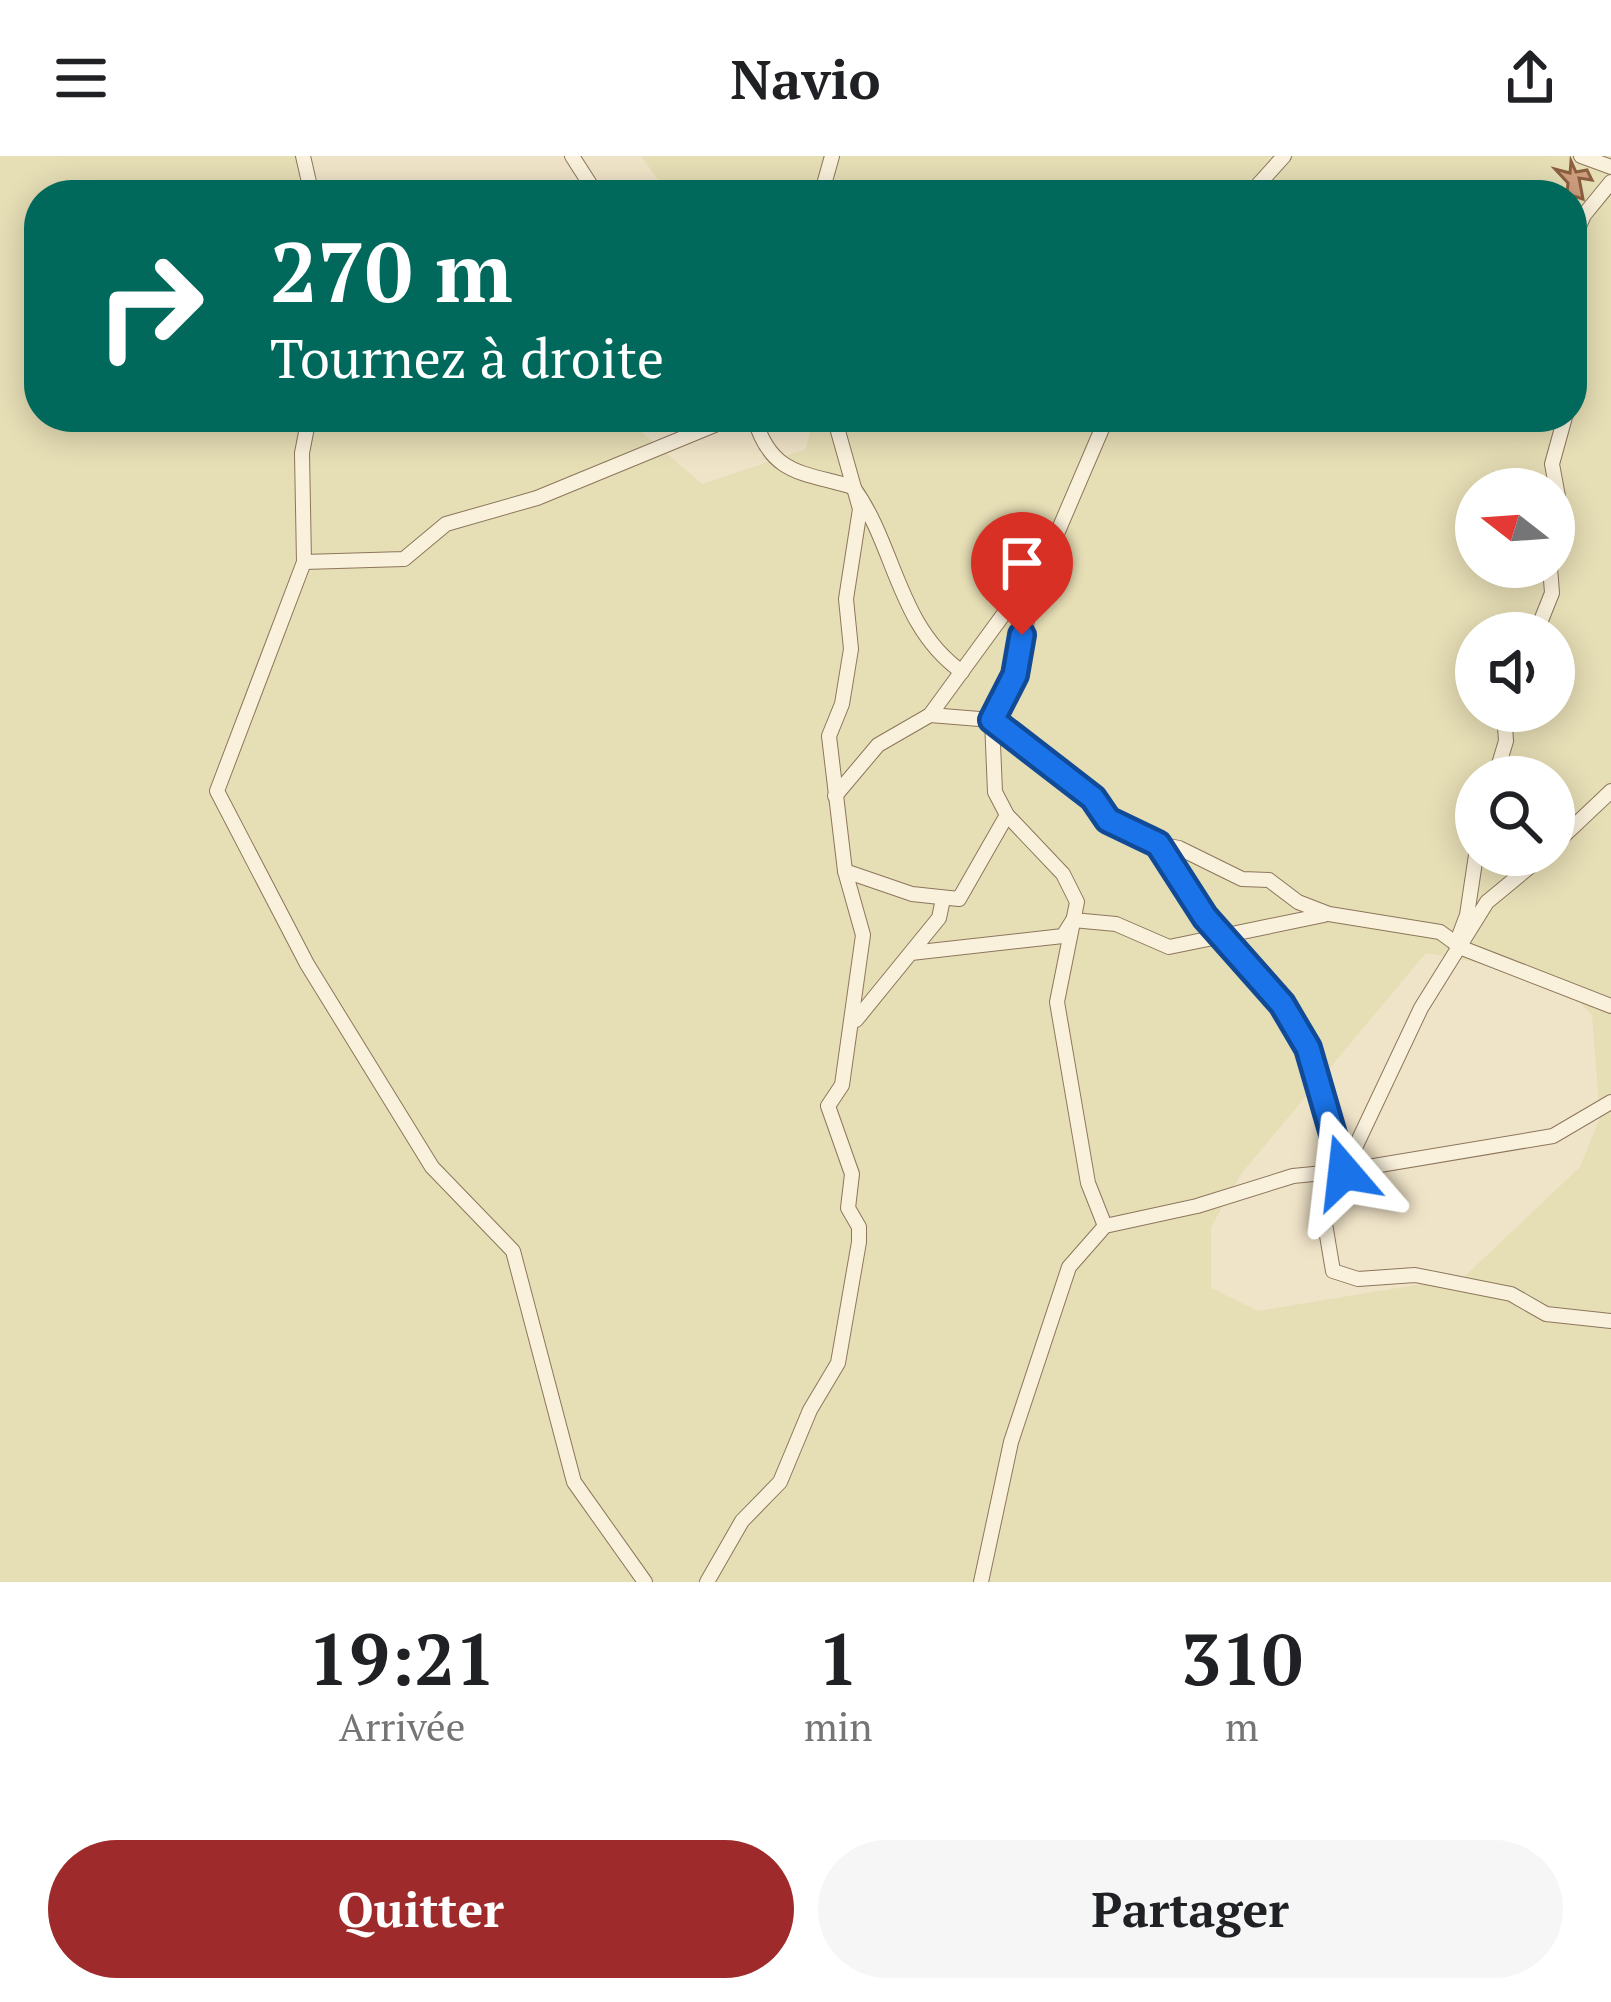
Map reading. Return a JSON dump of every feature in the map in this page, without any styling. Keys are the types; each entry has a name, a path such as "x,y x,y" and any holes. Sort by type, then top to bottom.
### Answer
{"street":[{"path":"1263,180 1284,156"},
{"path":"1581,156 1611,166"},
{"path":"1587,211 1611,182"},
{"path":"306,432 302,453 304,562 218,791 307,964 432,1167 513,1251 574,1482 645,1582"},
{"path":"304,562 404,559 446,524 538,498 698,432"},
{"path":"758,432 762,445 798,474 853,487 877,520 892,578 921,632 962,672"},
{"path":"706,1582 742,1521 780,1482 844,1344 859,1227 848,1208 852,1174 828,1106 842,1085 862,935 845,871 829,736 842,704 851,649 846,599 860,509 838,432"},
{"path":"1101,432 1035,585 1015,675 992,720 994,792 1006,815 1063,874 1077,902 1057,1002 1088,1183 1105,1226"},
{"path":"1553,468 1561,432"},
{"path":"836,796 878,746 930,715 1003,615 1035,585"},
{"path":"930,715 992,720 1093,798 1108,820 1242,880 1269,880 1298,902 1329,914 1440,932 1459,946 1611,1006"},
{"path":"1575,825 1611,790"},
{"path":"845,871 943,899 959,899 1006,815"},
{"path":"1158,844 1221,936 1282,1004 1308,1048 1344,1172"},
{"path":"1459,946 1473,876"},
{"path":"1519,876 1487,902 1421,1008 1344,1172 1322,1206 1334,1270 1358,1280 1415,1275 1510,1294 1546,1314 1611,1321"},
{"path":"853,1022 939,917 943,899"},
{"path":"1073,920 1116,924 1169,947 1329,914"},
{"path":"911,953 1027,944 1063,936 1073,920"},
{"path":"981,1582 1011,1442 1048,1323 1069,1267 1105,1226 1293,1177 1552,1136 1611,1102"}],"shaded area":[{"path":"0,156 298,156 301,180 24,180 24,432 641,432 702,484 806,449 810,432 1587,432 1587,180 658,180 641,156 1611,156 1611,1582 0,1582","holes":["1426,953 1555,977 1592,1015 1600,1117 1580,1167 1464,1277 1258,1311 1211,1288 1211,1227 1241,1174"]}],"building":[{"path":"1571,161 1576,172 1587,170 1592,180 1565,180 1555,169 1570,173"}],"route":[{"path":"1022,635 1015,675 992,720 1093,798 1108,820 1158,844 1205,917 1282,1004 1308,1048 1344,1172"}]}
